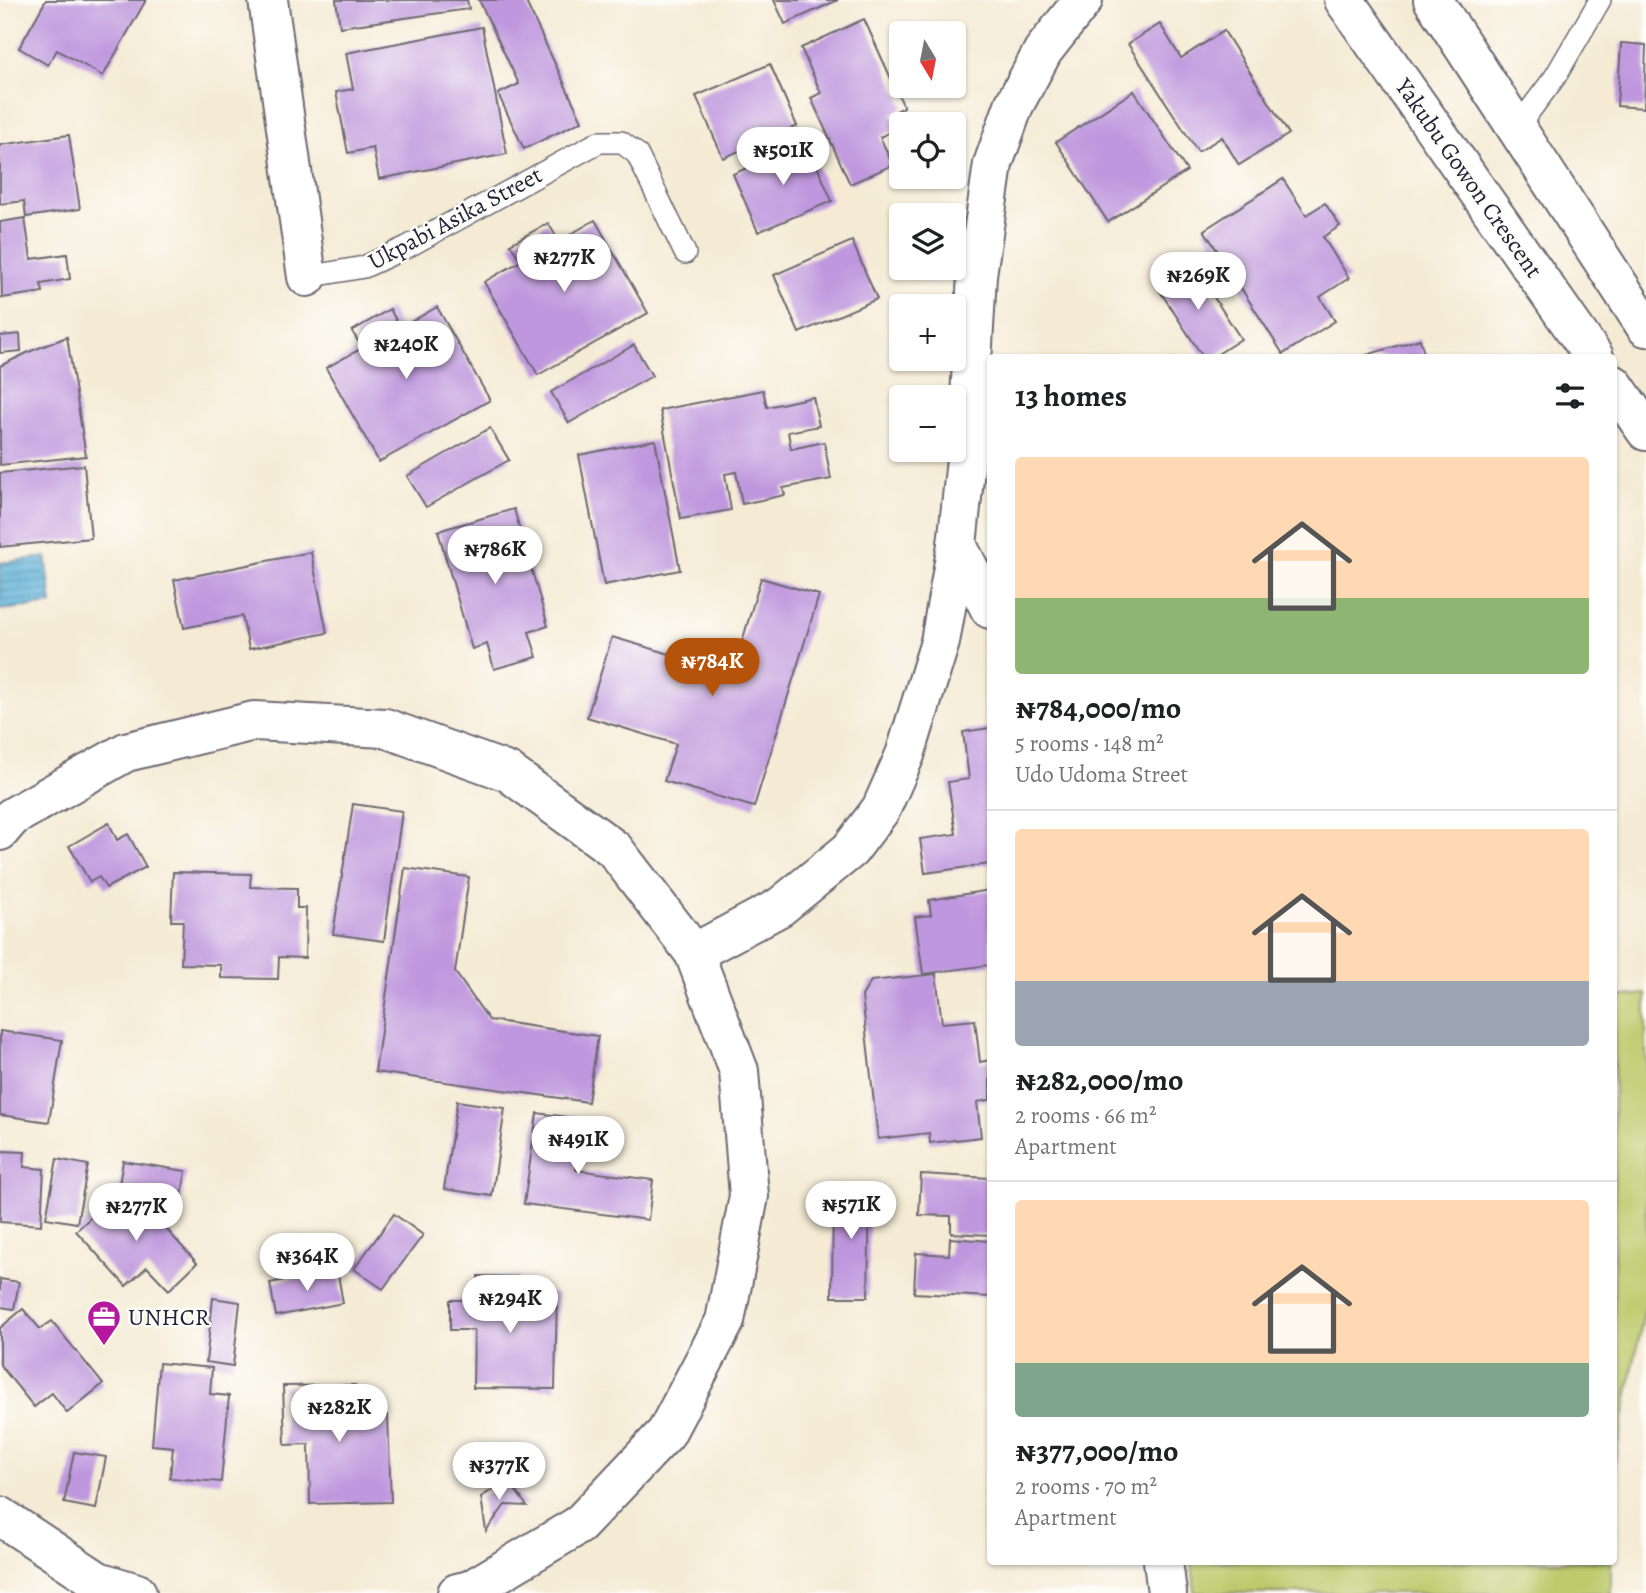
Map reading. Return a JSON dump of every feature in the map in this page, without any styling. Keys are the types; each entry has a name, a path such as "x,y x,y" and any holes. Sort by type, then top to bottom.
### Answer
{"street":[{"name":"Ukpabi Asika Street","path":"268,0 307,277"},
{"path":"694,953 780,907 850,850 881,809 905,755 940,642 957,544 967,450 977,275 993,164 1014,106 1043,51 1083,0"},
{"name":"Yakubu Gowon Crescent","path":"1344,0 1592,354"},
{"path":"1433,0 1646,327"},
{"path":"1617,389 1646,431"},
{"path":"957,544 987,603"},
{"path":"0,831 12,817 126,752 254,721 385,728 509,772 614,849 694,953 739,1071 749,1196 724,1321 666,1433 579,1525 470,1590 457,1593"},
{"path":"0,1516 98,1581 138,1593"},
{"path":"1164,1565 1167,1593"}],"lane":[{"path":"1516,129 1555,76 1600,0"},
{"name":"Ukpabi Asika Street","path":"307,277 364,267 407,247 599,142 621,142 637,154 685,253"}],"green space":[{"path":"1646,994 1646,1302 1617,1449 1617,997"},
{"path":"1192,1565 1611,1565 1611,1593 1195,1593"}],"water":[{"path":"46,557 52,604 0,610 0,563"}],"building":[{"path":"46,0 146,0 103,76 57,50 48,65 19,48"},
{"path":"336,0 467,0 469,9 340,27"},
{"path":"479,0 525,0 582,121 524,149 498,94 519,84"},
{"path":"774,0 838,0 785,24"},
{"path":"864,19 889,74 889,98 900,98 904,107 889,112 889,132 880,137 889,156 889,167 850,184 811,98 821,93 801,48"},
{"path":"1160,24 1181,58 1224,31 1289,134 1239,165 1222,137 1198,152 1128,44"},
{"path":"482,27 507,154 379,179 373,148 348,153 336,92 353,89 346,53"},
{"path":"1621,43 1646,45 1644,108 1617,106"},
{"path":"770,64 797,126 723,158 696,96"},
{"path":"1134,91 1187,171 1108,222 1056,142"},
{"path":"69,135 80,209 26,217 24,201 0,204 0,145"},
{"path":"807,142 832,201 758,232 733,174"},
{"path":"1283,179 1306,215 1325,203 1340,226 1323,237 1349,278 1320,297 1335,321 1283,354 1204,230"},
{"path":"25,218 31,259 67,254 70,279 41,284 43,292 2,298 0,222"},
{"path":"595,220 648,313 538,375 484,282 521,261 510,244 548,223 559,241"},
{"path":"852,241 877,299 799,333 774,275"},
{"path":"1191,262 1241,339 1218,354 1201,354 1156,285"},
{"path":"437,307 490,400 379,462 326,368 362,348 352,331 390,309 400,328"},
{"path":"20,334 21,351 0,353 0,336"},
{"path":"67,337 86,456 0,465 0,366"},
{"path":"1420,339 1424,354 1370,354"},
{"path":"634,345 652,376 569,423 551,392"},
{"path":"763,390 767,407 813,397 819,426 788,432 791,449 824,442 831,479 783,488 785,495 742,504 736,472 725,474 731,510 681,519 660,410"},
{"path":"490,428 509,460 426,507 407,476"},
{"path":"655,440 680,570 604,585 579,455"},
{"path":"84,465 91,538 0,547 0,473"},
{"path":"514,509 548,626 529,632 537,657 494,669 487,644 472,649 438,531"},
{"path":"311,552 327,633 249,649 242,616 184,628 174,580"},
{"path":"761,578 819,595 754,807 664,781 676,744 587,717 612,637 748,677 754,657 739,652"},
{"path":"987,728 987,864 925,873 920,839 956,834 948,782 969,779 963,732"},
{"path":"353,804 402,811 384,941 333,934"},
{"path":"109,823 117,840 128,834 146,867 106,888 99,877 90,882 69,846"},
{"path":"405,868 469,877 455,972 489,1020 598,1036 588,1102 375,1072"},
{"path":"173,872 251,874 250,887 297,888 297,908 306,908 305,958 279,957 278,979 221,978 221,965 181,964 183,921 171,921"},
{"path":"987,890 987,965 923,974 915,917 931,915 929,900"},
{"path":"936,974 942,1023 975,1020 980,1062 987,1061 987,1100 977,1102 981,1137 930,1143 929,1133 878,1139 862,996 871,981"},
{"path":"0,1031 62,1040 49,1122 0,1115"},
{"path":"457,1101 505,1108 492,1196 444,1189"},
{"path":"537,1113 583,1119 576,1170 653,1180 648,1220 524,1204"},
{"path":"0,1151 25,1152 24,1167 44,1169 41,1225 0,1222"},
{"path":"57,1159 88,1165 77,1223 46,1218"},
{"path":"123,1161 186,1171 181,1201 118,1191"},
{"path":"921,1174 987,1178 987,1235 951,1233 951,1216 919,1215"},
{"path":"833,1186 870,1186 868,1297 832,1297"},
{"path":"115,1195 128,1209 139,1199 197,1263 169,1290 147,1267 126,1286 76,1231"},
{"path":"394,1214 423,1235 383,1289 354,1269"},
{"path":"950,1238 987,1241 987,1297 914,1293 916,1253 949,1255"},
{"path":"337,1269 343,1303 276,1316 270,1283"},
{"path":"478,1276 519,1277 518,1293 557,1293 555,1389 473,1388 474,1330 450,1330 450,1300 478,1300"},
{"path":"0,1279 19,1282 14,1309 0,1307"},
{"path":"213,1298 240,1302 233,1366 206,1362"},
{"path":"23,1309 40,1329 52,1321 103,1384 67,1413 52,1393 34,1407 0,1365 0,1328"},
{"path":"159,1363 212,1368 210,1394 229,1396 221,1482 170,1478 173,1447 152,1445"},
{"path":"355,1385 355,1416 388,1415 391,1502 310,1504 309,1444 285,1445 283,1386"},
{"path":"74,1452 106,1457 96,1509 64,1503"},
{"path":"508,1480 527,1506 505,1505 486,1531 481,1497"}],"place":[{"name":"UNHCR","path":"104,1347"}]}
